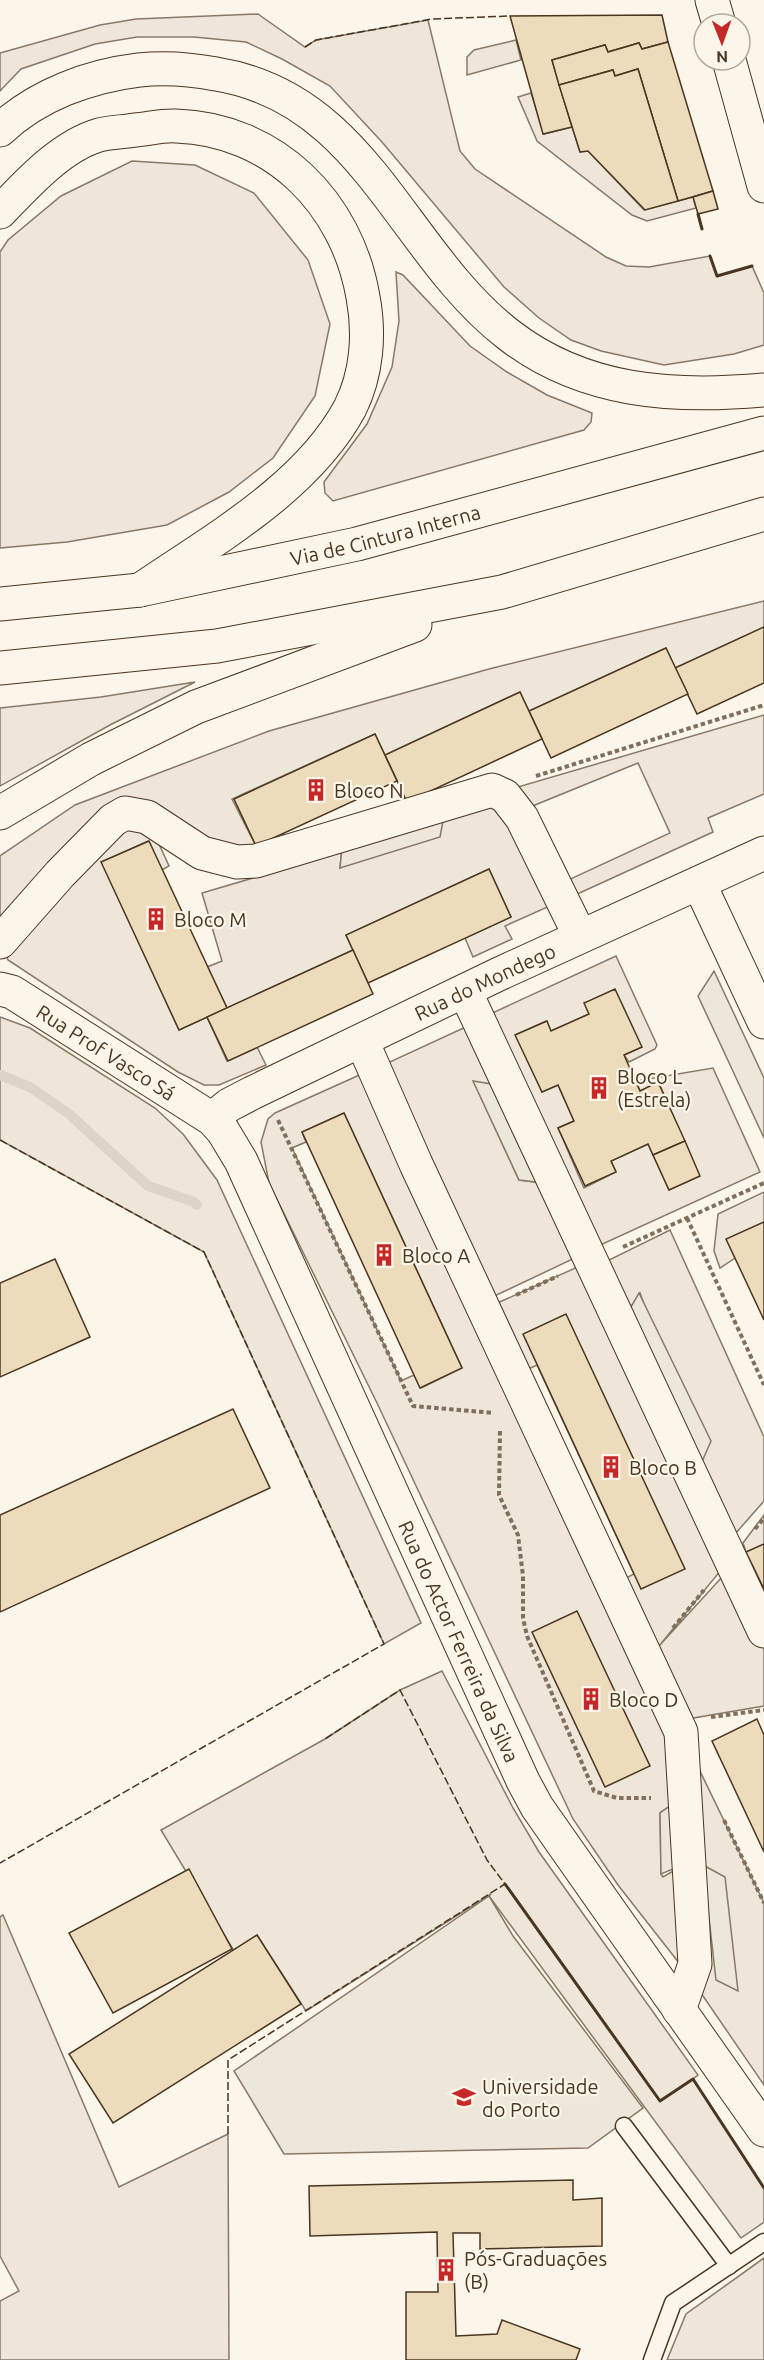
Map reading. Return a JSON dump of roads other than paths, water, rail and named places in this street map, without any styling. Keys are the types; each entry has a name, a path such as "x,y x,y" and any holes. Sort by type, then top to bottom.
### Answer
{"main road":[{"path":"0,130 42,101 79,82 119,73 160,68 236,77 272,90 305,108 335,133 361,159 453,282 510,336 541,356 576,373 625,387 669,393 731,393 764,390"},
{"path":"732,72 764,186"},
{"path":"0,212 35,175 57,158 99,135 174,125 213,130 250,143 285,164 315,192 339,226 359,274 366,310 367,349 358,388 350,408 330,439 306,467 252,513 140,590"},
{"name":"Via de Cintura Interna","path":"0,604 140,590 357,544 764,433"},
{"path":"0,813 91,759 196,707 502,592 764,514"},
{"path":"0,668 217,646 502,592"},
{"path":"0,942 68,866 113,820 125,813 147,817 201,853 237,862 256,861 492,790 505,796 522,818 580,936"},
{"name":"Rua do Mondego","path":"212,1119 229,1105 252,1092 580,936 764,853"},
{"path":"699,883 764,1022"},
{"name":"Rua Prof Vasco Sá","path":"0,989 12,992 212,1119"},
{"path":"465,991 764,1631"},
{"path":"362,1041 416,1164 681,1732 695,1964 679,2010"},
{"name":"Rua do Actor Ferreira da Silva","path":"212,1119 223,1131 241,1161 523,1781 537,1807 764,2130"}],"lane":[{"path":"624,2126 729,2266"},
{"path":"652,2360 673,2303 764,2242"}],"waterway":[{"path":"0,1075 30,1087 69,1114 148,1186 197,1205"}],"place":[{"name":"Bloco N","path":"316,790"},
{"name":"Bloco M","path":"156,919"},
{"name":"Bloco L (Estrela)","path":"599,1088"},
{"name":"Bloco A","path":"384,1255"},
{"name":"Bloco B","path":"611,1467"},
{"name":"Bloco D","path":"591,1699"},
{"name":"Universidade do Porto","path":"464,2097"},
{"name":"Pós-Graduações (B)","path":"446,2270"}]}
